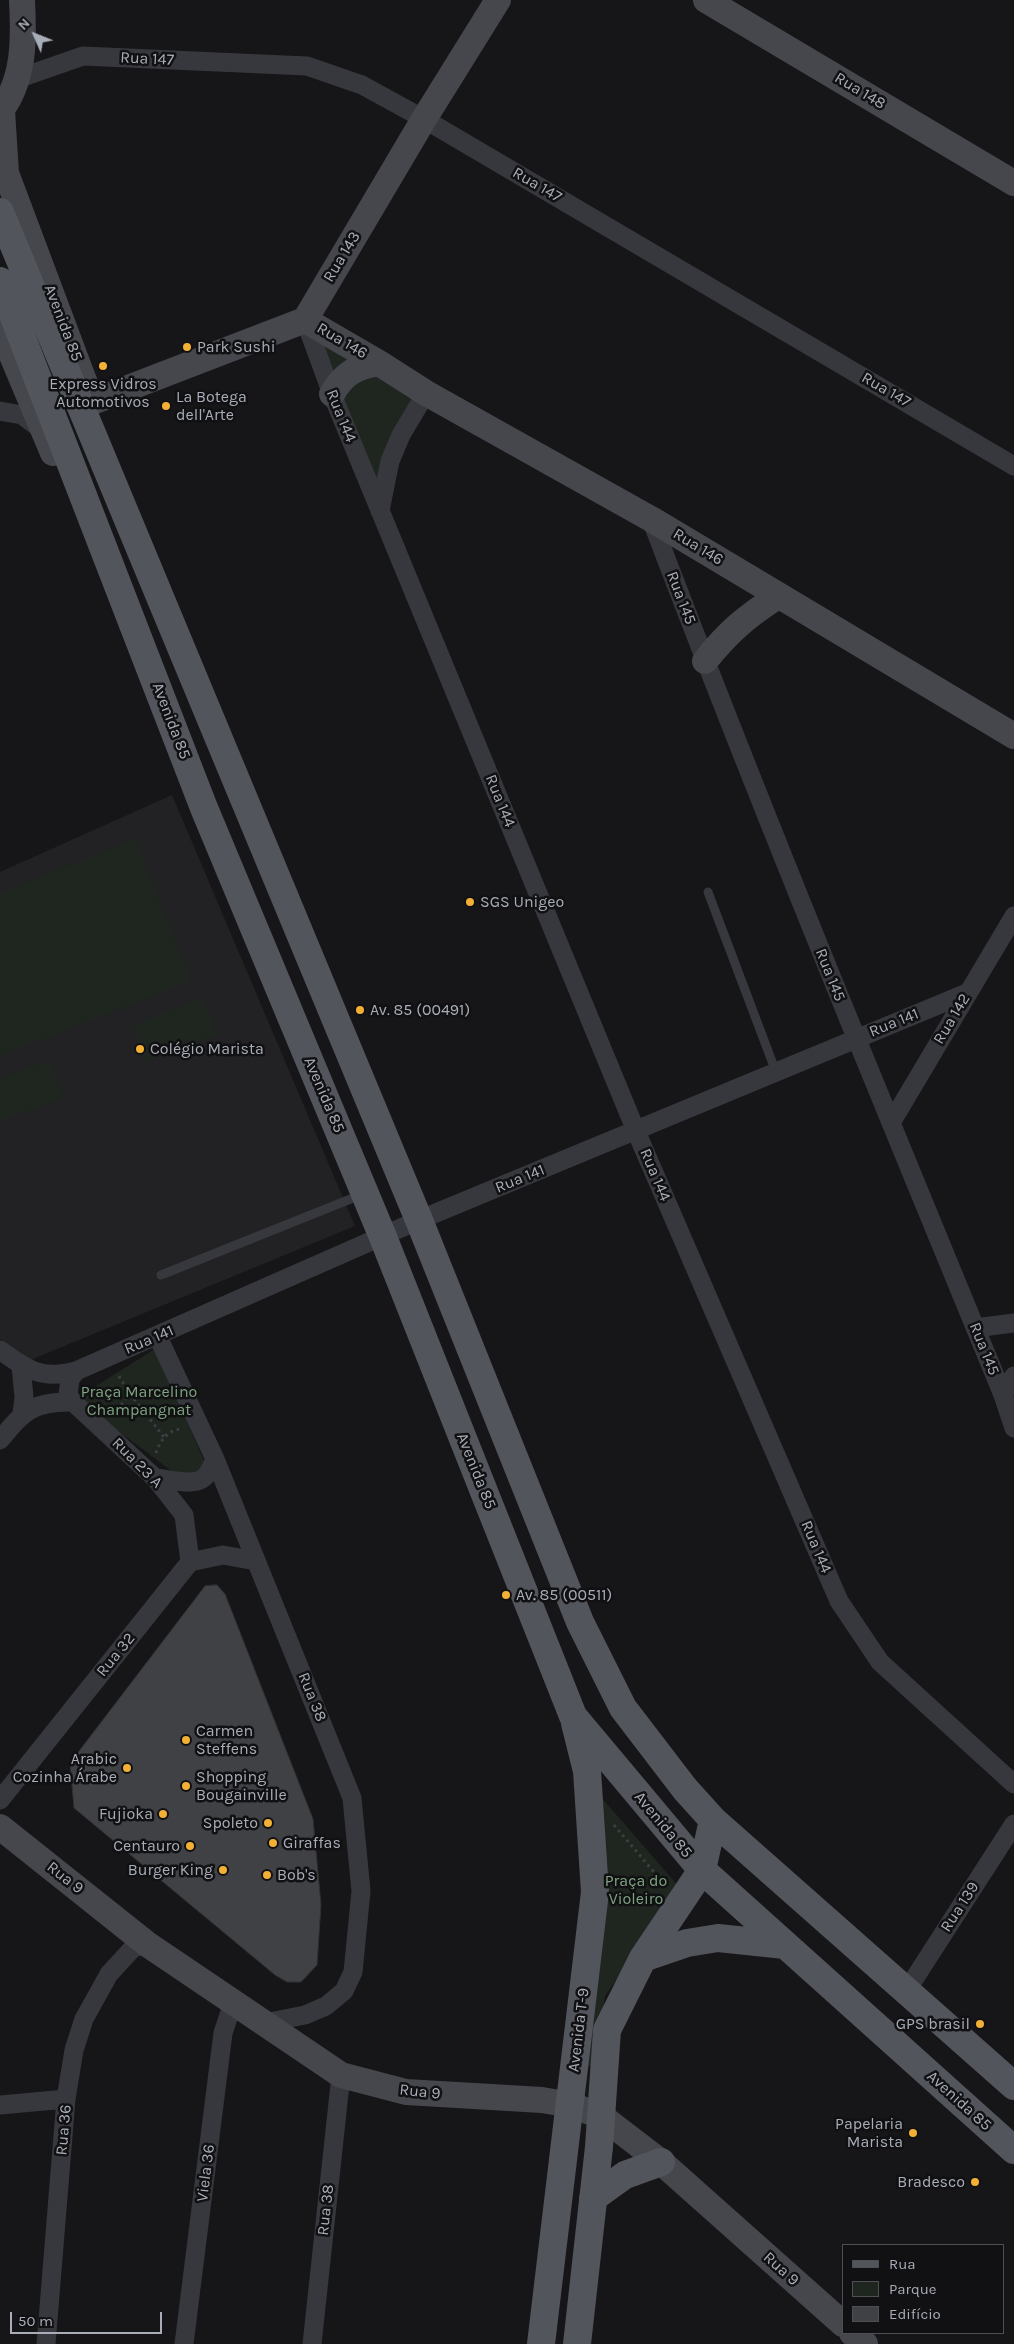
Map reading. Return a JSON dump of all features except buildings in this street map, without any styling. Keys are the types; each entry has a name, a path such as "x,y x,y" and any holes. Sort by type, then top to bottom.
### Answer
{"main road":[{"name":"Avenida 85","path":"0,212 419,1220 580,1622 623,1708 685,1789 713,1820 1014,2086"},
{"name":"Avenida 85","path":"0,281 204,808 383,1237 573,1716 702,1870 1014,2150"},
{"name":"Avenida T-9","path":"541,2344 595,1892 587,1771 573,1716"},
{"name":"Avenida T-9","path":"577,2344 601,2116 607,2030 643,1958 702,1870 713,1820"},
{"path":"643,1958 687,1943 718,1938 785,1945"},
{"path":"593,2198 625,2175 661,2162"}],"street":[{"path":"1,111 18,79 24,42 22,0"},
{"name":"Rua 143","path":"305,320 424,119 498,0"},
{"name":"Rua 148","path":"706,0 1014,183"},
{"name":"Rua 147","path":"18,79 83,56 307,66 362,86 424,119 1014,466"},
{"name":"Avenida 85","path":"1,111 6,173 92,402 170,590 180,645"},
{"path":"92,402 305,320"},
{"name":"Rua 146","path":"305,320 380,363 426,393 651,519 1014,736"},
{"name":"Rua 144","path":"305,320 332,394 636,1131 839,1600 880,1662 1014,1784"},
{"name":"Avenida 85","path":"3,346 44,432 120,622 144,652"},
{"name":"Rua 146","path":"332,394 339,381 351,370 380,363"},
{"path":"380,511 390,461 401,435 426,393"},
{"path":"0,411 22,415 44,432"},
{"name":"Rua 145","path":"651,519 705,661 856,1039 1003,1395 1014,1428"},
{"path":"705,661 726,635 738,624 778,596"},
{"name":"Rua 142","path":"891,1123 1014,916"},
{"name":"Rua 141","path":"76,1372 419,1220 967,993"},
{"path":"975,1328 1014,1323"},
{"name":"Rua 38","path":"158,1336 215,1459 352,1798 361,1891 353,1972 344,1991 326,2006 305,2015 264,2023"},
{"path":"0,1350 33,1373 59,1376 76,1372"},
{"path":"21,1366 24,1397 22,1414"},
{"path":"73,1402 68,1395 68,1387 70,1379 76,1372"},
{"path":"1003,1395 1014,1376"},
{"path":"0,1440 22,1414 53,1402 73,1402"},
{"name":"Rua 23 A","path":"73,1402 155,1478 184,1515 190,1562"},
{"path":"155,1478 193,1481 202,1479 215,1459"},
{"path":"190,1562 223,1555 256,1560"},
{"name":"Rua 32","path":"0,1800 190,1562"},
{"name":"Rua 139","path":"907,1990 1014,1824"},
{"name":"Rua 9","path":"0,1827 147,1944 340,2075 406,2092 542,2100 570,2105 601,2116 661,2162 842,2323"},
{"name":"Rua 36","path":"46,2344 66,2099 74,2050 91,2005 109,1974 133,1948 147,1944"},
{"name":"Viela 36","path":"184,2344 223,2033 233,2003"},
{"name":"Rua 38","path":"312,2344 340,2075"},
{"path":"0,2105 66,2099"},
{"path":"853,2334 865,2344"}],"lane":[{"path":"708,892 776,1072"},
{"path":"161,1275 365,1193"}],"path":[{"path":"116,1372 130,1394 164,1437"},
{"path":"130,1394 173,1393"},
{"path":"109,1421 130,1394"},
{"path":"156,1454 164,1437 174,1430 188,1431"},
{"path":"148,1448 160,1456"},
{"path":"608,1818 668,1889"}],"shaded area":[{"name":"Colégio Marista","path":"172,795 355,1226 28,1361 0,1339 0,872"}],"green space":[{"path":"305,320 426,393 380,511"},
{"path":"135,839 191,981 0,1056 0,893"},
{"path":"202,997 217,1034 146,1062 132,1025"},
{"path":"49,1060 64,1097 0,1122 0,1079"},
{"name":"Praça Marcelino Champangnat","path":"155,1349 206,1465 197,1475 173,1472 75,1399"},
{"name":"Praça do Violeiro","path":"595,1790 680,1888 605,1996 595,2067 585,2065"}],"place":[{"name":"Park Sushi","path":"187,347"},
{"name":"Express Vidros Automotivos","path":"103,366"},
{"name":"La Botega dell'Arte","path":"166,406"},
{"name":"SGS Unigeo","path":"470,902"},
{"name":"Av. 85 (00491)","path":"360,1010"},
{"name":"Colégio Marista","path":"140,1049"},
{"name":"Av. 85 (00511)","path":"506,1595"},
{"name":"Carmen Steffens","path":"186,1740"},
{"name":"Arabic Cozinha Árabe","path":"127,1768"},
{"name":"Shopping Bougainville","path":"186,1786"},
{"name":"Fujioka","path":"163,1814"},
{"name":"Spoleto","path":"268,1823"},
{"name":"Giraffas","path":"273,1843"},
{"name":"Centauro","path":"190,1846"},
{"name":"Burger King","path":"223,1870"},
{"name":"Bob's","path":"267,1875"},
{"name":"GPS brasil","path":"980,2024"},
{"name":"Papelaria Marista","path":"913,2133"},
{"name":"Bradesco","path":"975,2182"}]}
